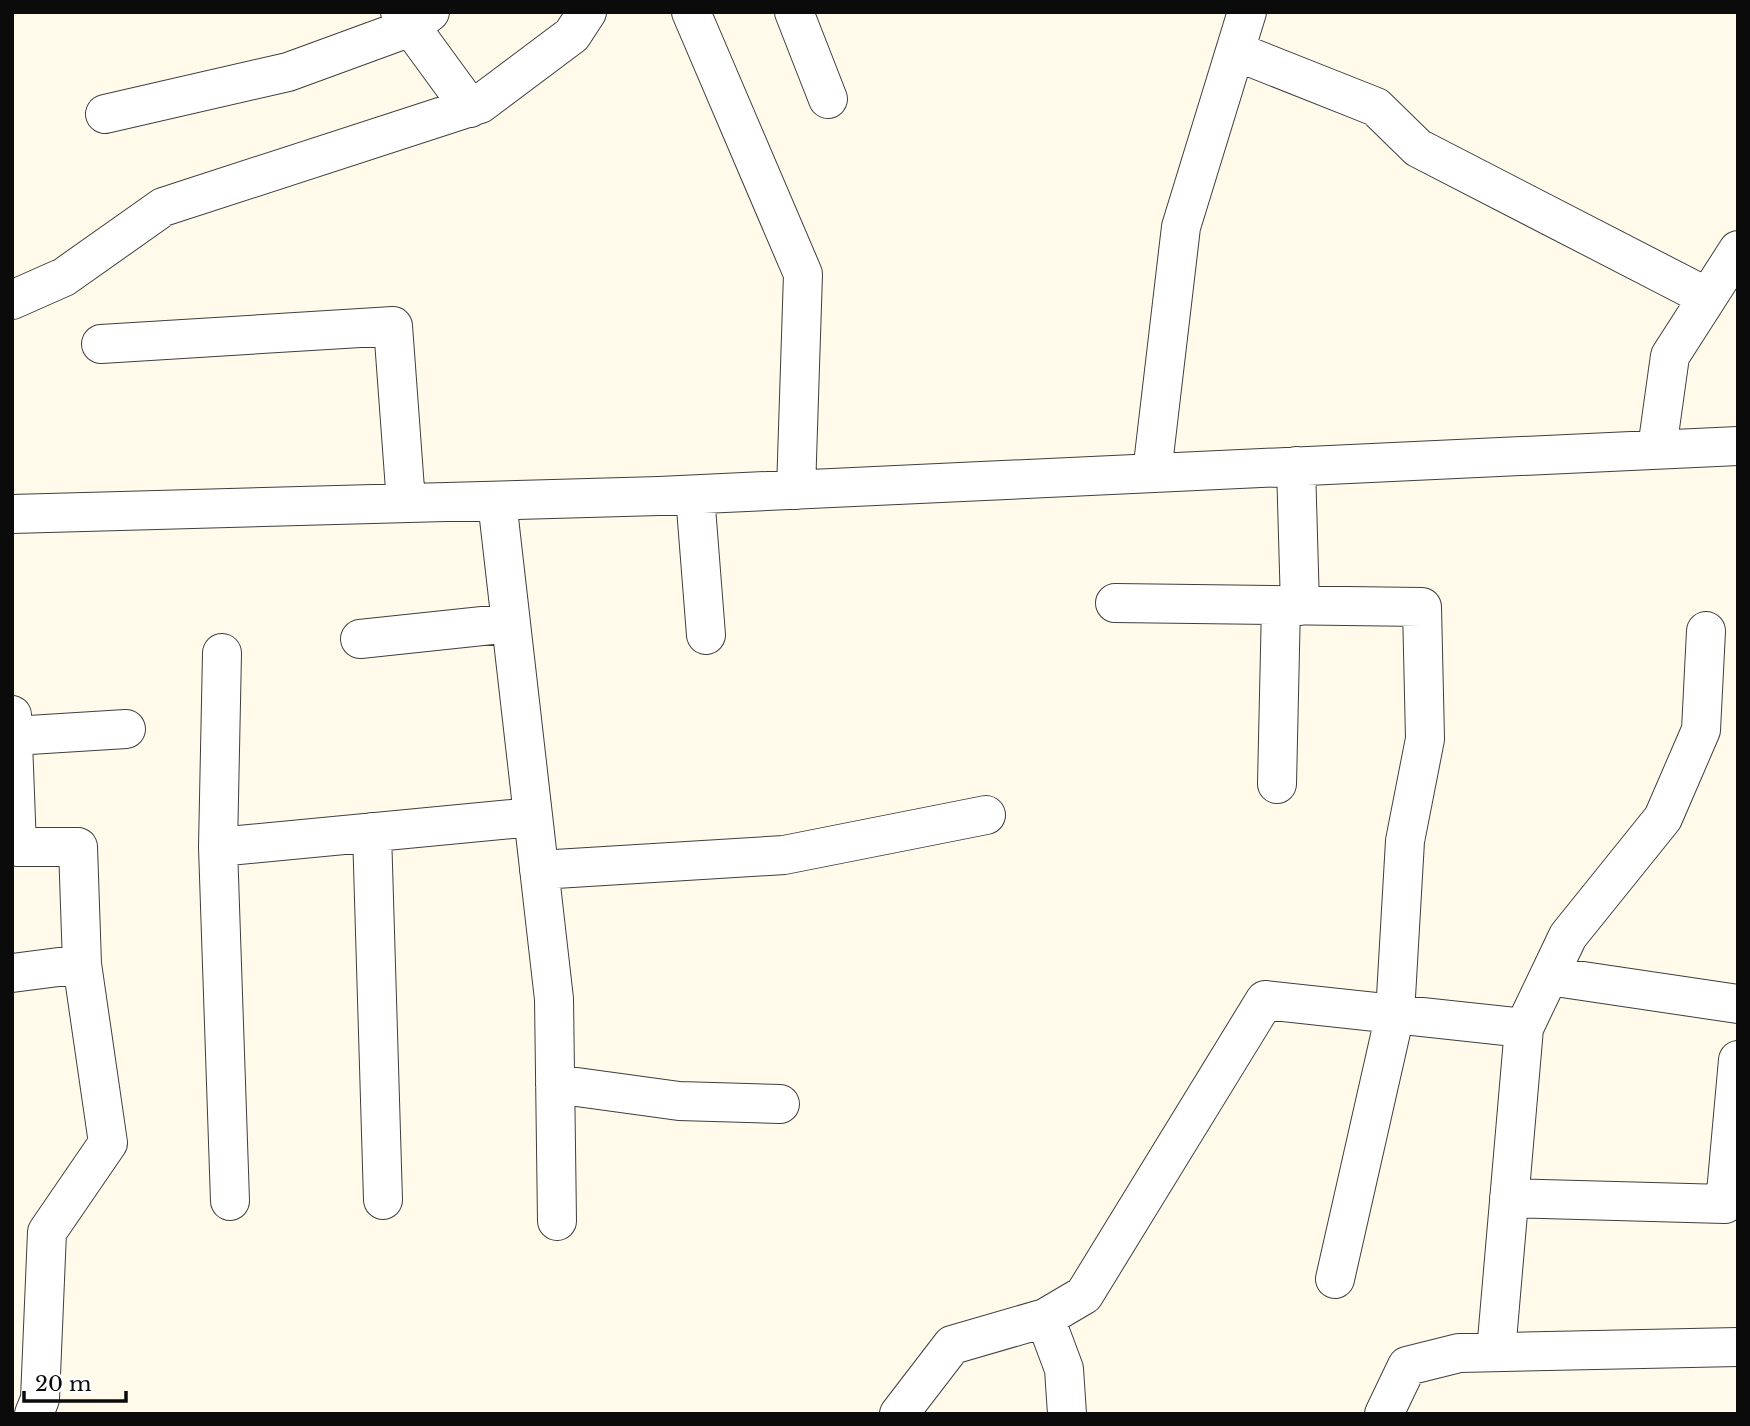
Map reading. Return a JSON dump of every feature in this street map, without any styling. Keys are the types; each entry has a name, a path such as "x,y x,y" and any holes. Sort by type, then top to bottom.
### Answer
{"street":[{"path":"12,300 64,277 163,207 480,104 572,35 587,12"},
{"path":"691,12 803,274 796,489"},
{"path":"794,12 828,99"},
{"path":"1152,473 1181,227 1247,12"},
{"path":"104,114 288,72 414,17 470,107"},
{"path":"1235,51 1376,107 1418,148 1707,297"},
{"path":"1657,449 1670,356 1738,250"},
{"path":"101,344 393,326 406,503"},
{"path":"12,514 695,495 1738,446"},
{"path":"1278,785 1291,606 1296,466"},
{"path":"695,495 706,635"},
{"path":"497,501 554,999 557,1221"},
{"path":"1115,603 1422,607 1425,739 1405,841 1395,1014 1335,1279"},
{"path":"360,639 511,623"},
{"path":"1496,1352 1524,1028 1568,936 1663,818 1700,730 1706,631"},
{"path":"222,653 218,847 230,1201"},
{"path":"12,715 15,847 78,847 82,964 108,1143 47,1232 40,1399 34,1414"},
{"path":"13,736 125,729"},
{"path":"539,870 784,855 986,815"},
{"path":"218,847 533,817"},
{"path":"372,832 383,1200"},
{"path":"12,973 82,964"},
{"path":"1549,976 1738,1004"},
{"path":"898,1414 952,1345 1045,1318 1084,1295 1265,1000 1524,1028"},
{"path":"1509,1198 1725,1204 1738,1060"},
{"path":"555,1084 679,1101 780,1104"},
{"path":"1045,1318 1064,1369 1067,1414"},
{"path":"1384,1414 1407,1366 1459,1353 1738,1347"}]}
